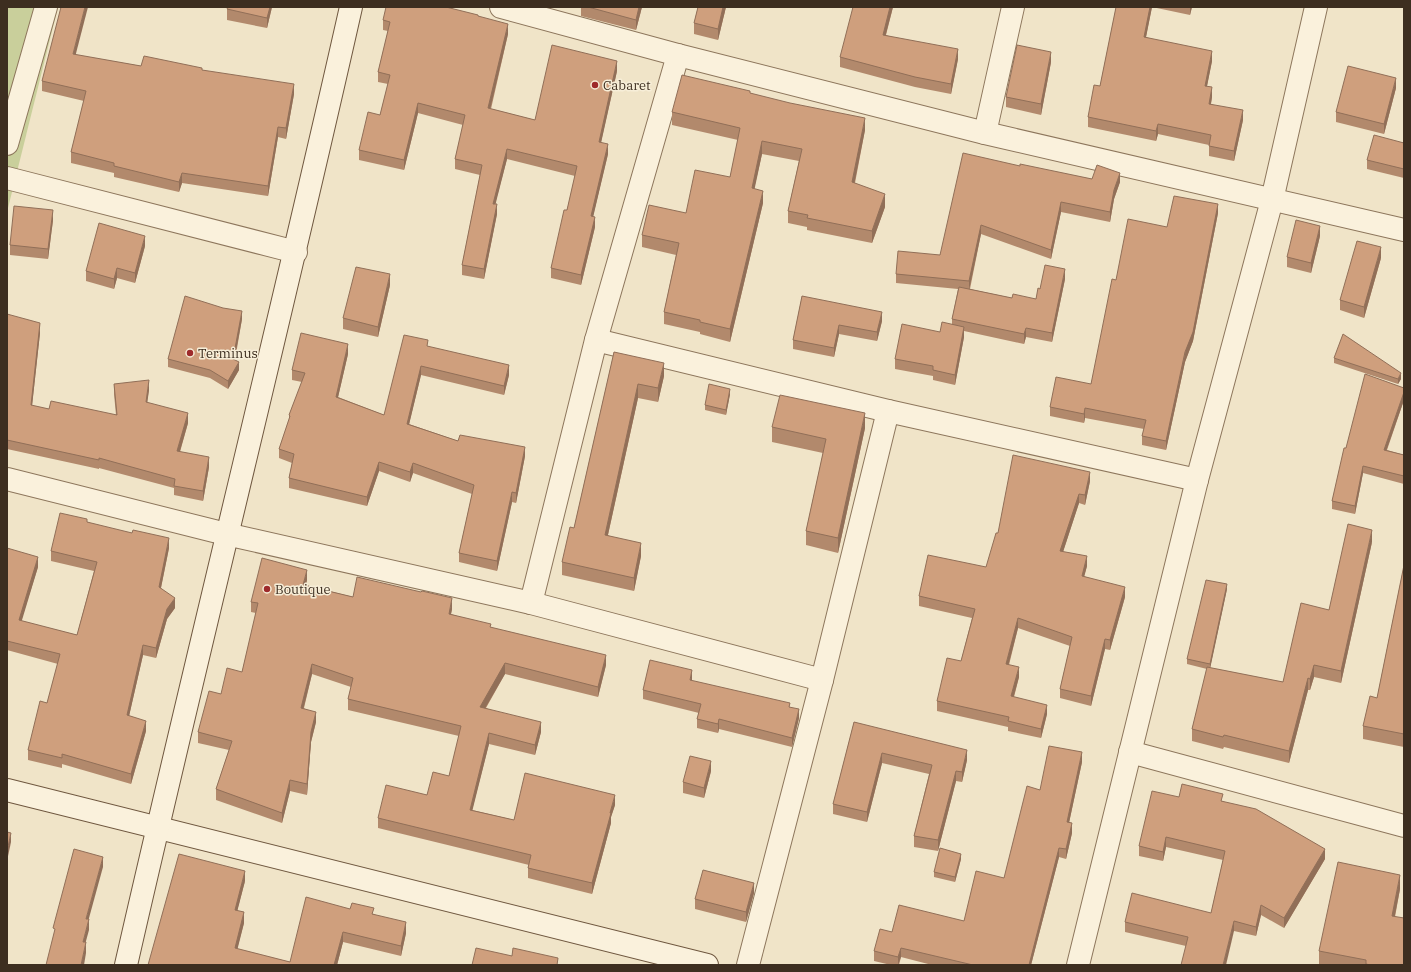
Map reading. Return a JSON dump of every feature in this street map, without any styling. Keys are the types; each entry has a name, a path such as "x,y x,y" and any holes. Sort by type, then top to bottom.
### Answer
{"street":[{"path":"7,144 46,7"},
{"path":"126,965 226,534 296,252 351,7"},
{"path":"501,7 678,55 985,133 1404,230"},
{"path":"985,133 1013,7"},
{"path":"1078,965 1197,480 1272,200 1316,7"},
{"path":"531,604 596,340 678,55"},
{"path":"7,178 296,252"},
{"path":"596,340 888,411 1197,480"},
{"path":"748,965 822,680 888,411"},
{"path":"7,479 226,534 531,604 822,680"},
{"path":"1130,752 1404,826"},
{"path":"7,790 707,965"}],"green space":[{"path":"7,7 58,7 7,212"}],"building":[{"path":"61,7 85,7 73,54 141,66 144,56 202,68 202,70 294,84 286,128 278,127 268,186 182,173 179,182 114,166 114,163 71,152 86,91 42,81"},
{"path":"228,7 270,7 267,18 227,9"},
{"path":"386,7 446,7 508,24 488,108 535,120 552,45 617,61 599,142 608,144 591,216 595,217 581,275 551,268 564,210 567,210 577,166 507,149 493,204 497,204 484,269 462,265 482,165 455,159 465,115 418,103 404,160 359,150 368,112 380,115 390,75 378,72 390,22 383,20"},
{"path":"588,7 639,7 636,20"},
{"path":"698,7 723,7 718,29 694,23"},
{"path":"853,7 890,7 883,35 958,49 951,84 915,77 840,57"},
{"path":"1116,7 1150,7 1144,37 1212,51 1205,86 1212,87 1209,104 1243,110 1234,151 1209,146 1211,135 1158,124 1156,131 1088,117 1094,85 1100,86"},
{"path":"1017,45 1051,52 1041,104 1006,97"},
{"path":"1348,66 1396,78 1384,124 1336,112"},
{"path":"682,75 750,91 750,93 790,103 865,118 852,182 885,194 872,231 807,218 808,215 788,211 802,149 762,141 752,188 763,191 730,329 700,322 700,320 664,312 679,243 642,235 649,205 686,213 695,170 730,177 740,128 672,112"},
{"path":"1374,135 1404,143 1404,169 1367,160"},
{"path":"963,153 1020,166 1020,164 1092,179 1097,165 1120,173 1114,190 1110,212 1061,202 1051,250 981,225 969,281 896,274 898,251 940,255"},
{"path":"1174,196 1218,204 1193,332 1185,352 1166,441 1142,436 1146,420 1085,408 1084,414 1050,407 1056,377 1091,384 1112,279 1116,280 1128,219 1167,227"},
{"path":"14,206 53,210 48,249 10,245"},
{"path":"1296,220 1320,226 1311,263 1287,257"},
{"path":"99,223 145,236 135,273 117,268 114,279 86,271"},
{"path":"1357,241 1381,247 1364,307 1340,300"},
{"path":"1045,265 1065,269 1052,333 1026,328 1024,334 952,319 959,287 1012,298 1013,294 1036,299 1038,288 1040,289"},
{"path":"356,267 390,274 378,327 343,318"},
{"path":"185,296 223,308 242,311 233,359 239,362 228,381 210,370 168,359"},
{"path":"802,296 882,312 877,332 839,325 834,348 793,340"},
{"path":"7,314 40,323 31,405 49,409 51,401 117,415 114,384 149,380 146,402 188,413 177,451 209,457 203,491 174,486 175,479 99,458 99,460 7,440"},
{"path":"942,322 964,327 955,375 933,370 933,366 895,359 902,324 940,332"},
{"path":"301,333 348,344 336,397 384,415 404,335 428,340 427,346 509,365 504,386 421,366 407,424 458,441 460,435 525,447 516,493 512,492 497,561 459,553 474,485 413,463 410,472 379,462 367,497 289,478 294,454 279,449 290,416 289,415 305,373 292,370"},
{"path":"1343,334 1401,373 1398,379 1334,358"},
{"path":"614,352 664,363 658,388 638,384 605,535 641,543 634,578 562,562 570,527 574,528"},
{"path":"1365,374 1404,388 1404,392 1384,450 1404,455 1404,476 1363,466 1355,506 1332,501 1344,448 1346,448"},
{"path":"709,384 730,389 726,410 705,405"},
{"path":"780,395 865,413 838,538 806,531 826,439 772,427"},
{"path":"1013,455 1090,472 1085,495 1079,494 1060,551 1087,556 1082,576 1125,587 1110,640 1105,639 1091,696 1060,689 1072,637 1018,618 1006,664 1019,667 1011,696 1047,705 1041,729 1008,721 1009,717 937,701 947,658 961,661 975,609 919,596 928,555 986,567 996,533 998,533"},
{"path":"60,513 87,519 87,522 132,533 133,530 169,538 159,587 175,598 167,609 156,648 143,645 127,715 146,721 131,774 62,754 62,758 28,750 40,701 47,703 60,654 7,641 7,548 38,557 19,620 77,635 97,562 51,551"},
{"path":"1348,524 1372,530 1341,671 1314,665 1310,679 1308,678 1289,751 1224,735 1223,737 1192,729 1207,667 1283,682 1301,603 1329,610"},
{"path":"262,558 307,570 303,585 353,597 357,577 422,591 452,598 449,614 491,624 490,627 606,655 598,687 505,663 480,707 541,722 535,745 489,733 470,810 514,820 525,773 615,795 592,883 528,868 531,855 378,818 386,785 427,795 433,772 449,776 461,726 348,699 353,678 312,664 301,708 316,712 311,732 307,784 290,780 282,813 216,789 232,741 198,732 209,691 221,694 227,668 242,672 258,603 251,602"},
{"path":"1404,565 1404,734 1363,726 1370,696 1377,698"},
{"path":"1206,580 1227,584 1210,664 1187,659"},
{"path":"650,660 692,670 690,680 790,703 789,707 799,709 792,738 719,719 718,724 697,719 701,704 643,690"},
{"path":"854,722 967,750 962,772 956,771 938,840 914,836 932,765 882,753 867,812 833,804"},
{"path":"1049,746 1082,752 1067,822 1072,823 1066,849 1059,848 1029,965 973,965 901,948 898,957 874,951 880,929 892,932 899,905 964,921 976,871 1004,878 1027,786 1040,790"},
{"path":"690,756 711,761 704,788 683,782"},
{"path":"1182,784 1223,794 1221,801 1256,809 1325,849 1284,918 1261,905 1256,927 1234,921 1223,965 1181,965 1188,937 1125,922 1132,893 1211,913 1225,851 1166,837 1163,852 1139,846 1152,791 1179,797"},
{"path":"7,832 11,833 7,851"},
{"path":"940,848 961,854 955,877 934,872"},
{"path":"74,849 103,857 86,919 89,919 83,942 86,942 81,965 46,965 55,929 53,928"},
{"path":"179,854 245,871 235,910 244,912 235,948 290,962 306,897 350,909 352,903 374,908 372,914 406,922 401,946 343,932 334,965 148,965"},
{"path":"1338,862 1400,875 1392,916 1404,918 1404,965 1370,965 1366,964 1366,960 1319,951"},
{"path":"703,870 754,883 746,912 695,899"},
{"path":"476,948 512,956 513,948 558,958 557,965 472,965"}],"place":[{"name":"Cabaret","path":"595,85"},
{"name":"Terminus","path":"190,353"},
{"name":"Boutique","path":"267,589"}]}
